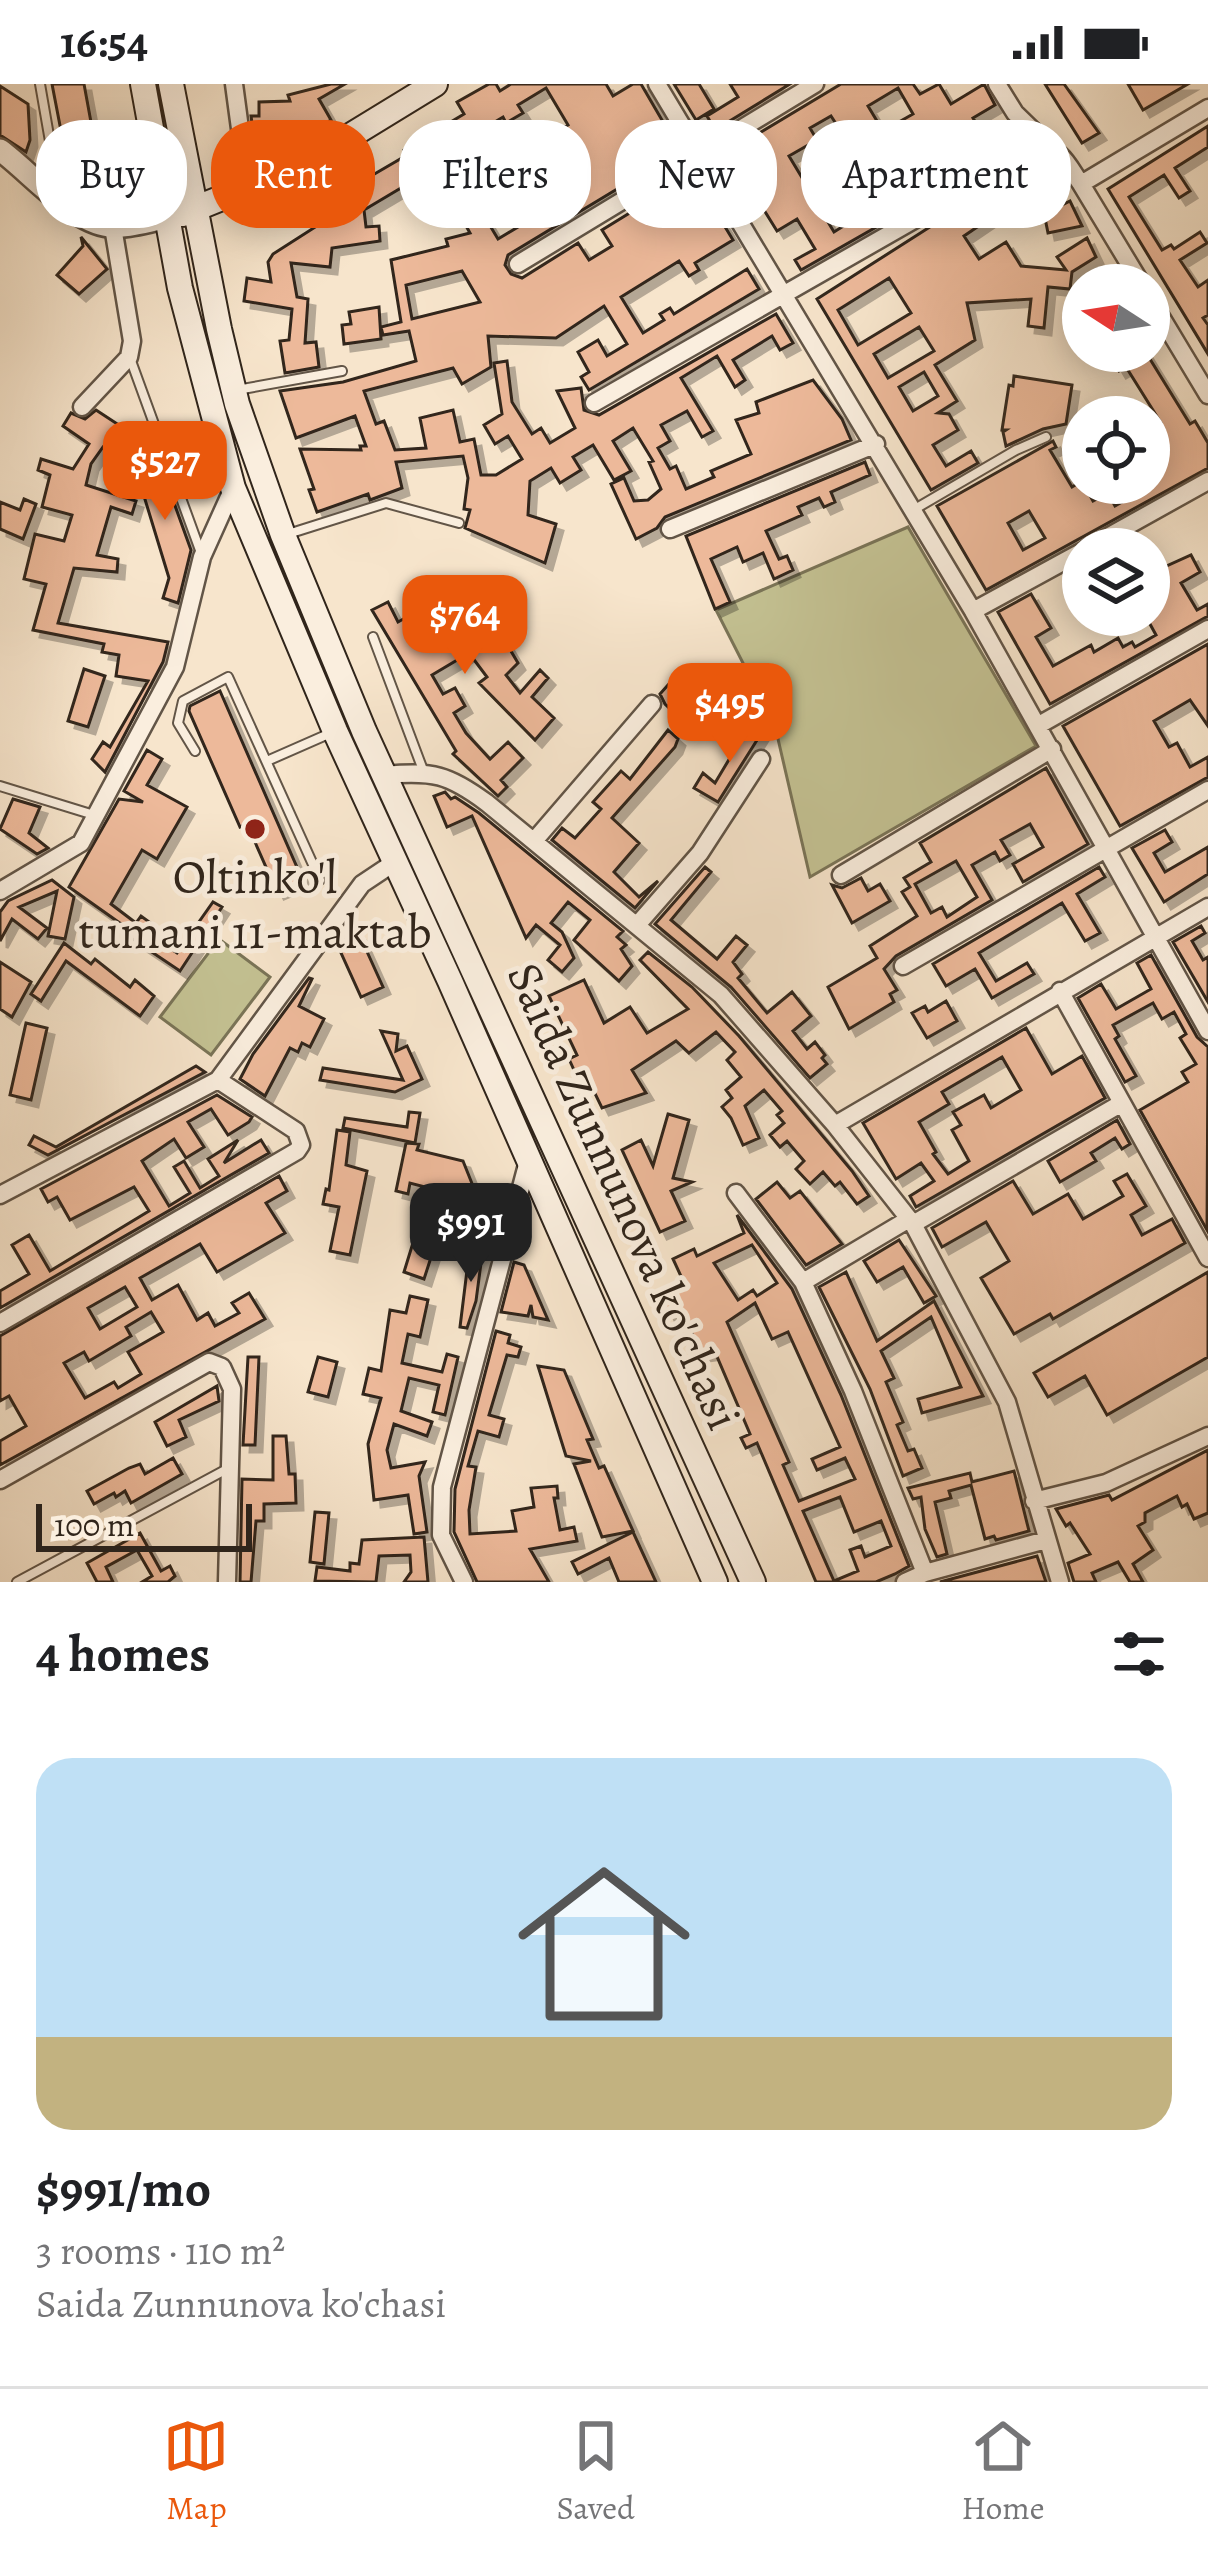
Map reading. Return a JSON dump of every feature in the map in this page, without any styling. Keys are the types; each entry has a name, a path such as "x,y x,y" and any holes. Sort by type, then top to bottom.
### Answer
{"main road":[{"name":"Saida Zunnunova ko'chasi","path":"143,84 149,120"},
{"name":"Saida Zunnunova ko'chasi","path":"171,84 234,391 283,535 385,775 753,1582"},
{"path":"375,121 435,84"},
{"path":"187,214 211,204"},
{"name":"Saida Zunnunova ko'chasi","path":"168,228 233,488 334,731 450,981 715,1582"},
{"path":"450,981 475,970"}],"street":[{"path":"234,84 239,120"},
{"path":"657,84 678,120"},
{"path":"754,120 815,84"},
{"path":"997,84 1022,120"},
{"path":"1081,184 1208,108"},
{"path":"0,150 36,181"},
{"path":"1071,169 1129,264"},
{"path":"518,264 615,204"},
{"path":"82,407 129,357 132,341 113,228"},
{"path":"742,228 973,611 1208,1031"},
{"path":"594,403 901,228"},
{"path":"1170,332 1208,395"},
{"path":"670,529 876,444"},
{"path":"1124,528 1208,482"},
{"path":"0,891 81,843 175,667 202,557 233,488"},
{"path":"973,611 1062,562"},
{"path":"1039,725 1208,629"},
{"path":"534,841 652,704"},
{"path":"841,875 1052,749"},
{"path":"638,924 700,853 761,759"},
{"path":"385,775 424,772 456,779 721,995 836,1125 911,1221 1007,1402 1060,1582"},
{"path":"903,966 1208,790"},
{"path":"0,1195 218,1080 362,884 395,862"},
{"path":"836,1125 1208,907"},
{"path":"1060,991 1208,1258"},
{"path":"0,1323 298,1151 302,1145 296,1131 218,1080"},
{"path":"803,1282 1122,1103"},
{"path":"464,1582 441,1535 442,1487 528,1161"},
{"path":"736,1193 803,1282 862,1411 925,1573"},
{"path":"0,1480 209,1362 222,1367 232,1389 227,1582"},
{"path":"1034,1501 1106,1483 1208,1436"},
{"path":"905,1582 1046,1540"}],"lane":[{"path":"40,84 46,120"},
{"path":"129,357 202,557"},
{"path":"234,391 342,371"},
{"path":"914,510 1046,437"},
{"path":"283,535 386,502 458,523"},
{"path":"373,637 424,772"},
{"path":"194,751 178,723 182,701 228,677 320,880"},
{"path":"267,761 334,731"},
{"path":"0,786 95,815"},
{"path":"17,1582 230,1468"}],"shaded area":[{"path":"908,527 1036,746 810,877 775,726 716,610"},
{"path":"219,939 270,977 211,1055 160,1017"}],"building":[{"path":"52,84 84,84 91,120 59,120"},
{"path":"345,84 319,99 331,120 252,120 251,116 259,116 259,102 290,101 288,95"},
{"path":"489,84 496,84 500,91 511,84 606,84 613,96 641,84 662,120 615,120 615,190 591,205 591,120 565,120 546,88 518,105 523,113 511,120 454,120 464,114 457,102"},
{"path":"674,84 699,84 714,109 696,120"},
{"path":"730,84 790,84 731,120 709,120 707,116 738,97"},
{"path":"841,84 913,84 920,94 939,84 951,104 984,84 995,105 974,120 902,120 913,114 898,88 868,106 876,120 834,120 831,116 801,120 801,149 789,156 801,176 801,226 797,219 777,231 777,123"},
{"path":"1045,84 1064,84 1099,133 1082,143"},
{"path":"1128,84 1188,84 1143,110"},
{"path":"0,86 28,104 26,152 0,135"},
{"path":"1208,126 1208,147 1175,168 1190,191 1179,198 1164,175 1129,197 1162,250 1171,245 1174,249 1200,232 1207,243 1180,260 1198,287 1208,280 1208,315 1203,318 1208,325 1208,354 1170,291 1170,264 1153,264 1108,189"},
{"path":"399,160 399,189 375,203 375,174"},
{"path":"1071,203 1082,226 1048,233 1047,228 1071,228"},
{"path":"615,222 615,228 726,228 733,240 695,263 699,270 689,276 679,261 621,297 643,333 664,320 660,314 670,308 674,314 747,269 759,289 589,390 581,377 589,372 578,352 598,340 607,356 627,344 604,306 556,338 488,336 491,367 462,384 453,368 364,391 376,424 384,421 395,450 426,448 420,418 453,410 460,442 474,439 481,475 496,475 522,459 508,436 495,444 484,425 502,414 494,363 507,361 512,402 532,434 541,428 550,443 575,428 557,391 581,388 584,410 599,415 776,314 793,343 780,350 772,336 733,360 745,380 735,387 717,356 681,378 713,431 702,437 687,411 661,425 670,441 658,448 670,469 676,466 686,489 714,477 711,471 751,454 736,420 759,413 756,402 813,380 842,419 851,440 665,517 657,528 636,539 611,484 624,478 634,501 648,500 661,489 649,462 653,461 633,428 613,441 631,471 614,480 593,445 573,457 581,470 560,483 551,468 530,481 528,515 556,524 545,563 465,528 470,510 464,509 468,478 463,456 396,462 402,488 317,512 300,449 361,450 360,446 366,446 355,416 296,438 280,391 343,382 416,361 409,331 383,335 381,327 401,322 391,260 448,246 446,239 470,233 467,228 491,228 498,239 516,228 553,228 508,255 505,265 522,278 578,243 589,260 612,246 602,230","holes":["462,271 480,302 412,319 406,285"]},
{"path":"379,226 380,241 332,248 330,267 291,263 297,297 308,299 305,343 316,342 319,367 285,373 280,341 289,340 292,309 244,301 247,278 271,282 268,262 314,228"},
{"path":"802,228 832,228 834,232 875,228 801,270 795,260 815,249"},
{"path":"928,228 976,228 964,236 979,259 1006,242 1021,266 1062,270 1062,288 1048,287 1044,328 1028,326 1031,299 967,303 975,340 935,365 957,401 938,413 949,414 958,430 933,445 946,466 971,451 978,463 931,490 817,299","holes":["889,278 911,313 858,345 838,310","919,327 934,351 888,378 874,354","924,372 938,396 913,411 899,387"]},
{"path":"81,237 107,269 79,294 57,275 83,246"},
{"path":"1087,238 1096,257 1085,264 1062,264 1057,257"},
{"path":"379,307 381,339 344,344 342,325 351,324 349,312"},
{"path":"1129,372 1158,372 1190,424 1195,421 1208,443 1208,468 1170,489 1170,396 1144,396"},
{"path":"1014,376 1072,385 1070,396 1062,396 1062,425 1006,446 1006,430 1002,430 1009,385 1013,386"},
{"path":"96,410 128,431 128,436 115,455 103,447 91,464 86,485 136,501 132,514 111,507 97,555 118,559 117,572 74,568 58,623 168,642 163,662 105,772 92,759 103,742 110,747 148,681 116,676 119,655 102,652 104,644 33,630 46,584 24,579 35,534 64,541 72,515 42,507 50,475 38,470 41,459 73,469 89,444 63,426 71,413 85,419"},
{"path":"1053,441 1056,447 1050,450 1062,470 1062,504 1142,504 1099,528 1062,528 1062,548 986,590 937,506","holes":["1029,511 1045,538 1023,550 1008,523"]},
{"path":"156,453 191,550 178,603 163,598 169,578 133,460"},
{"path":"865,462 870,475 831,492 835,502 824,507 819,498 798,507 802,515 766,531 779,559 787,556 793,570 774,579 763,553 743,562 737,547 711,559 730,602 715,609 686,536"},
{"path":"24,499 36,504 23,539 0,529 0,502 20,510"},
{"path":"1191,555 1200,572 1181,583 1197,610 1208,604 1208,616 1050,704 998,612 1031,594 1051,628 1036,637 1053,666 1091,645 1094,652 1118,638 1123,647 1132,642 1135,647 1154,636 1170,636 1170,564"},
{"path":"450,593 466,618 485,607 518,663 506,675 520,693 540,670 548,678 532,697 554,718 535,740 479,683 487,677 469,653 432,675 443,694 455,688 465,706 454,713 490,759 508,742 523,758 501,780 507,787 498,796 453,754 456,751 372,610 388,602 398,622"},
{"path":"1208,644 1208,726 1190,700 1154,721 1169,747 1177,743 1190,767 1208,757 1208,777 1120,826 1063,726"},
{"path":"84,669 105,676 88,727 68,721"},
{"path":"675,677 702,701 684,722 660,694"},
{"path":"220,691 303,881 277,892 247,824 240,827 189,711 190,706"},
{"path":"752,721 764,729 718,802 694,788 703,773 715,783"},
{"path":"668,730 678,739 675,747 612,818 639,843 614,872 639,897 658,881 635,908 552,840 562,828 575,838 601,809 593,802 621,771 630,779"},
{"path":"147,750 162,759 147,785 187,807 157,859 142,850 111,904 136,923 141,916 152,924 146,932 177,953 213,902 222,907 180,971 69,887 119,799 143,802 124,791"},
{"path":"1046,768 1088,844 1023,882 1013,864 1043,847 1030,824 1001,840 1010,855 1000,861 995,852 972,865 992,900 896,956 884,969 897,990 890,994 894,1002 849,1029 828,987 877,958 870,946 917,916 902,892 910,887 904,878 931,862 920,843","holes":["956,861 977,897 947,917 942,907 931,913 915,884"]},
{"path":"445,792 479,813 623,931 617,937 626,945 621,949 632,966 619,981 574,940 590,920 568,902 551,923 562,932 574,958 562,972 548,960 560,945 536,925 526,938 472,816 447,827 434,796"},
{"path":"13,799 40,807 29,833 48,848 37,854 0,829"},
{"path":"1165,830 1172,842 1154,853 1165,872 1208,847 1208,874 1164,902 1132,848"},
{"path":"705,867 711,872 671,920 717,959 736,936 747,945 733,962 742,974 738,978 767,1013 792,992 811,1016 793,1031 807,1049 815,1042 827,1064 810,1078 731,987 655,924"},
{"path":"1099,867 1105,877 1077,894 1100,933 1085,941 1062,903 979,953 996,981 1027,963 1034,974 992,998 975,969 946,986 933,964"},
{"path":"861,878 868,891 880,884 890,901 852,923 832,885 842,888"},
{"path":"52,880 74,897 65,939 48,936 57,891 19,907 47,928 38,939 12,919 0,941 0,912 8,901"},
{"path":"1201,926 1205,933 1192,941 1203,960 1208,957 1208,1002 1173,942"},
{"path":"359,934 383,987 361,997 337,944"},
{"path":"64,943 91,964 95,959 130,987 135,980 154,996 140,1016 66,961 41,1001 31,994"},
{"path":"648,952 692,987 739,1036 869,1196 857,1204 840,1182 835,1186 823,1172 810,1184 796,1169 804,1161 787,1141 780,1147 770,1135 784,1123 777,1115 782,1111 764,1090 745,1106 759,1138 743,1145 722,1107 732,1098 726,1090 741,1077 727,1060 735,1052 716,1032 689,1053 676,1041 632,1070 646,1093 602,1108 587,1077 579,1081 569,1059 577,1055 549,996 584,980 604,1023 630,1007 647,1033 688,1009 640,960"},
{"path":"1151,955 1197,1037 1208,1047 1207,1230 1140,1110 1188,1082 1182,1072 1196,1064 1180,1038 1186,1034 1174,1012 1162,1019 1153,1003 1113,1025 1119,1036 1115,1039 1136,1076 1125,1082 1078,998 1101,984 1116,1009 1151,989 1137,963"},
{"path":"0,962 31,982 12,1017 0,1009"},
{"path":"309,978 299,1006 324,1019 310,1047 302,1043 298,1052 290,1048 265,1096 240,1079"},
{"path":"946,1001 957,1021 927,1038 912,1013 925,1006 928,1012"},
{"path":"26,1023 47,1028 31,1100 10,1095"},
{"path":"1026,1028 1052,1074 1082,1056 1105,1098 916,1207 910,1196 934,1181 921,1163 896,1179 863,1123","holes":["1002,1057 1021,1090 991,1108 984,1095 953,1112 961,1125 952,1130 969,1161 948,1174 919,1122 949,1104 942,1092"]},
{"path":"381,1031 398,1034 396,1051 407,1046 422,1079 395,1092 320,1080 323,1068 403,1080"},
{"path":"196,1066 205,1072 48,1155 29,1145 34,1136 56,1147"},
{"path":"217,1095 252,1117 249,1122 228,1135 211,1109 188,1122 204,1147 186,1158 174,1139 142,1161 169,1206 190,1193 174,1167 184,1161 200,1188 219,1176 208,1159 238,1140 224,1163 261,1140 269,1153 0,1308 0,1291 29,1274 12,1245 29,1235 50,1271 149,1211 134,1187 70,1220 57,1197 48,1202 41,1189"},
{"path":"409,1112 420,1113 415,1143 343,1128 345,1118 407,1127"},
{"path":"668,1114 689,1120 673,1178 692,1182 671,1191 685,1221 660,1232 622,1150 641,1140 653,1166"},
{"path":"1117,1120 1130,1144 1122,1149 1115,1138 1091,1153 1096,1161 1060,1182 1048,1161"},
{"path":"337,1130 350,1132 346,1165 367,1171 350,1255 330,1251 339,1207 323,1204"},
{"path":"406,1143 463,1161 479,1201 410,1183 408,1194 396,1191"},
{"path":"1127,1174 1146,1206 1131,1215 1142,1235 1172,1219 1185,1243 1053,1319 1050,1314 1014,1334 981,1278 1009,1261 986,1222 942,1247 932,1228 1013,1181 1033,1214 1068,1194 1083,1219 1123,1196 1114,1181"},
{"path":"279,1176 287,1191 266,1203 285,1233 217,1272 200,1244 140,1278 152,1300 178,1285 197,1320 208,1313 215,1326 239,1313 232,1303 249,1293 265,1319 0,1465 0,1441 26,1426 9,1396 0,1401 0,1336","holes":["125,1287 137,1307 100,1329 88,1308","151,1312 163,1332 128,1352 141,1374 118,1388 114,1382 85,1398 64,1363 84,1352 89,1361 131,1336 126,1327"]},
{"path":"777,1182 790,1198 800,1191 842,1244 806,1265 756,1199"},
{"path":"737,1215 792,1289 841,1395 909,1566 876,1582 816,1582 757,1443 746,1448 741,1438 750,1434 715,1352 701,1354 682,1311 669,1316 661,1298 686,1287 673,1259 694,1249 697,1256 744,1233","holes":["752,1245 777,1283 757,1296 753,1290 738,1300 714,1263","755,1303 772,1339 788,1332 840,1447 812,1459 817,1470 845,1458 855,1479 799,1501 783,1465 789,1462 727,1322","840,1497 854,1532 881,1521 891,1546 865,1557 861,1546 850,1550 858,1571 834,1581 803,1511"]},
{"path":"416,1233 437,1239 424,1279 404,1272"},
{"path":"899,1240 936,1296 924,1303 903,1267 877,1282 864,1261"},
{"path":"470,1246 483,1248 467,1328 460,1327"},
{"path":"514,1262 524,1265 548,1320 533,1317 531,1305 528,1316 501,1312"},
{"path":"846,1272 877,1341 934,1301 983,1396 922,1413 918,1399 961,1387 931,1317 881,1351 894,1378 886,1382 903,1422 897,1425 922,1468 903,1476 870,1389 819,1287"},
{"path":"1208,1272 1208,1357 1107,1415 1085,1376 1048,1397 1034,1373"},
{"path":"410,1296 428,1300 420,1337 408,1334 402,1363 442,1372 447,1354 458,1357 445,1415 433,1412 439,1385 409,1378 401,1411 432,1422 427,1436 394,1424 387,1450 391,1468 425,1462 419,1476 427,1532 414,1534 408,1495 374,1500 368,1444 381,1398 363,1394 369,1368 381,1371 390,1310 406,1313"},
{"path":"496,1331 510,1335 508,1343 521,1347 518,1357 507,1355 489,1415 504,1419 499,1437 478,1431 468,1466 476,1467 470,1534 516,1531 512,1511 534,1507 531,1488 557,1486 558,1498 554,1498 560,1530 574,1527 577,1541 530,1549 549,1582 477,1582 454,1532 455,1489"},
{"path":"248,1357 259,1357 255,1445 243,1445"},
{"path":"318,1357 337,1362 328,1397 308,1392"},
{"path":"538,1366 564,1370 593,1439 587,1440 599,1468 604,1466 633,1531 602,1537 574,1464 591,1461 566,1456"},
{"path":"217,1386 219,1401 179,1420 186,1437 167,1446 155,1422"},
{"path":"273,1436 286,1436 296,1503 264,1504 264,1521 256,1521 251,1582 240,1582 242,1479 273,1480"},
{"path":"1208,1450 1208,1513 1194,1519 1177,1496 1145,1513 1145,1522 1138,1526 1153,1550 1133,1564 1143,1582 1130,1582 1118,1562 1092,1573 1096,1582 1074,1582 1068,1563 1090,1554 1056,1509 1109,1495 1112,1500"},
{"path":"173,1458 182,1474 131,1503 125,1491 94,1504 87,1491 129,1468 140,1464 145,1474"},
{"path":"1014,1471 1029,1531 985,1539 971,1485 949,1491 951,1498 935,1502 947,1554 937,1557 925,1529 921,1497 913,1499 908,1488 970,1473 972,1482"},
{"path":"315,1512 329,1513 324,1564 310,1562"},
{"path":"633,1532 656,1582 619,1582 609,1558 578,1574 572,1562"},
{"path":"140,1533 161,1571 170,1566 175,1576 168,1582 142,1582 152,1576 137,1550 106,1567 113,1582 97,1582 87,1563"},
{"path":"424,1537 428,1582 404,1582 411,1572 410,1555 379,1556 376,1582 315,1581 317,1567 350,1571 350,1563 359,1564 362,1540"},
{"path":"1037,1556 1046,1582 940,1582"}],"place":[{"name":"Oltinko'l tumani 11-maktab","path":"255,829"}]}
